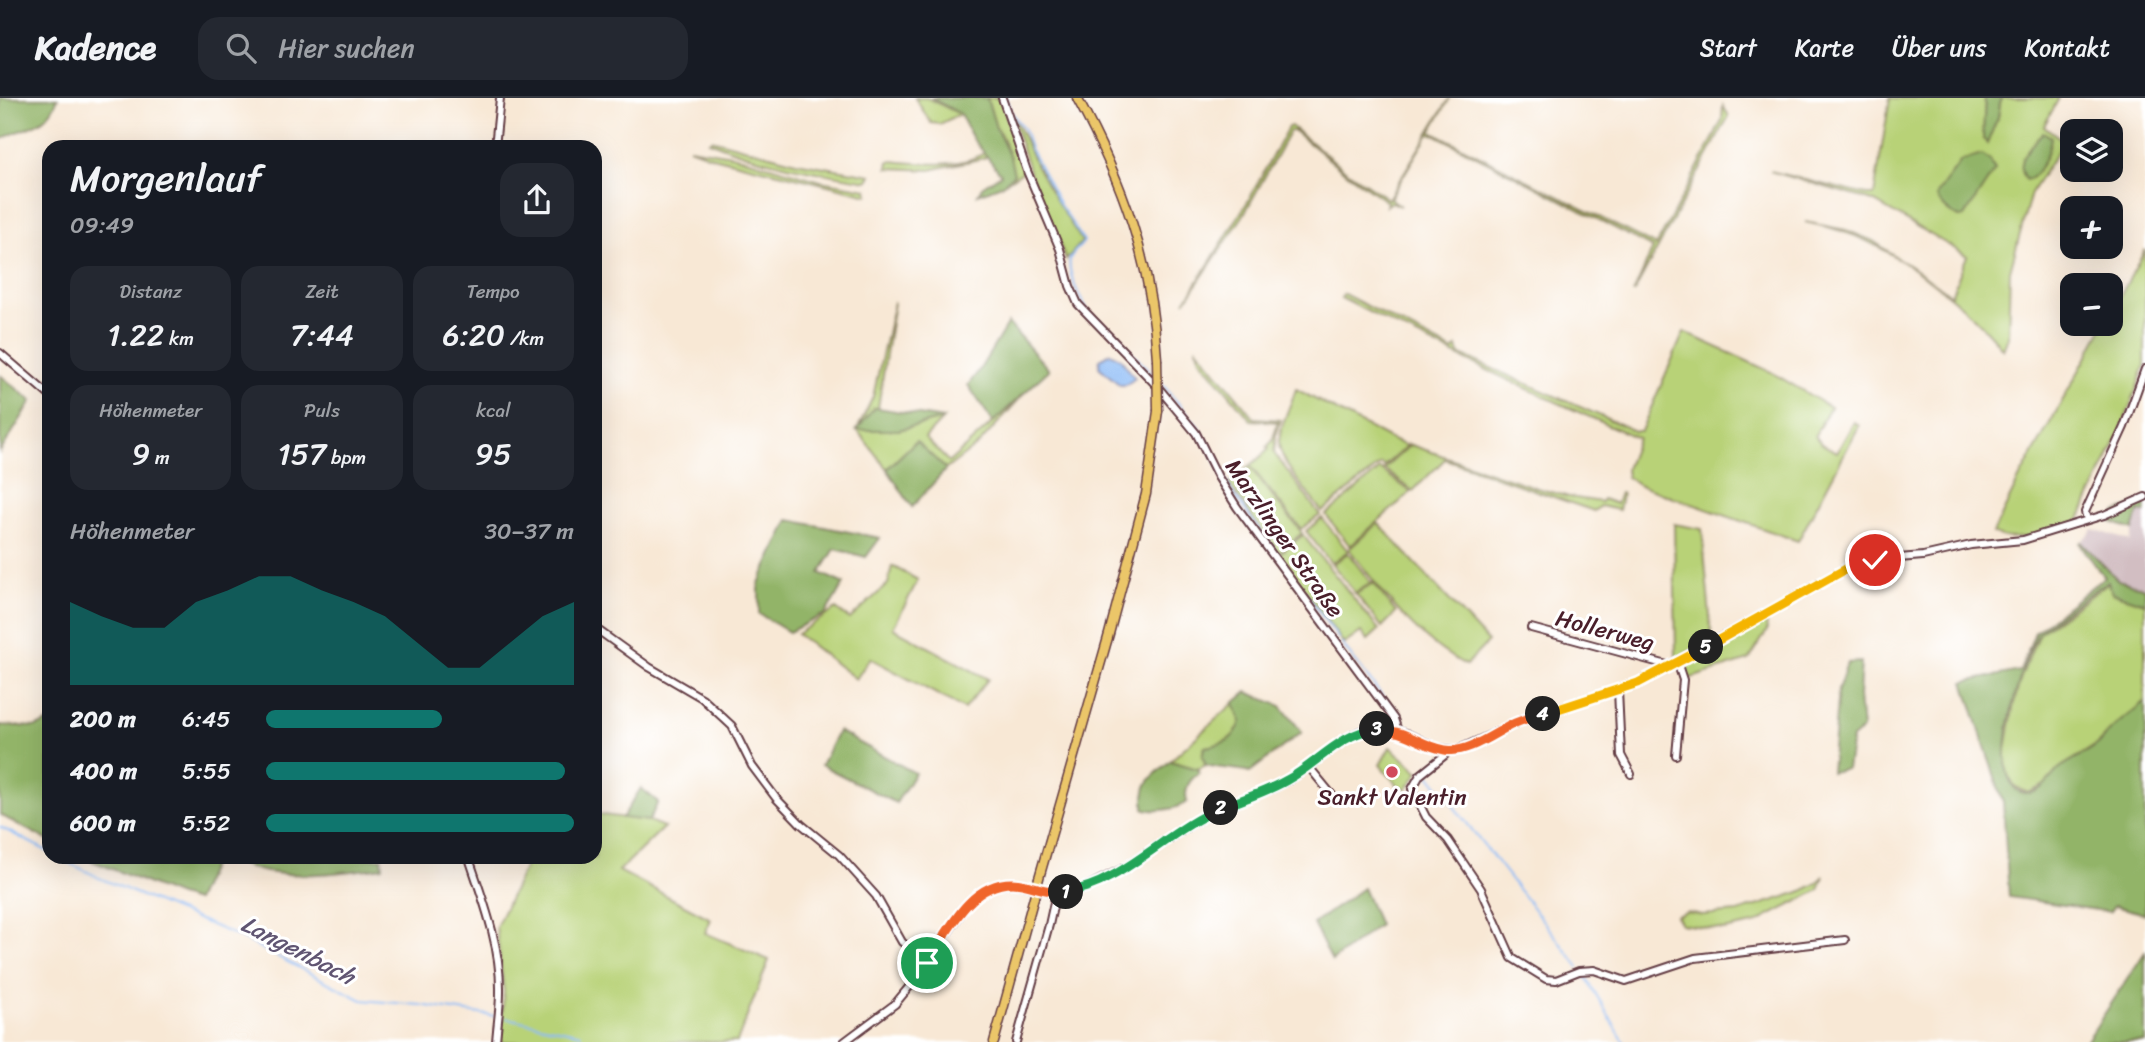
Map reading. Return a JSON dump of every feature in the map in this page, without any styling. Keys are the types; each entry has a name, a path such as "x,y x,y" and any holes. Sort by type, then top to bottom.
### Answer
{"main road":[{"path":"994,1042 1146,494 1158,411 1157,359 1149,286 1129,208 1104,150 1077,98"}],"street":[{"path":"496,140 500,98"},
{"name":"Marzlinger Straße","path":"1002,98 1027,171 1060,249 1073,296 1083,311 1157,386 1196,433 1229,495 1394,719 1398,731"},
{"path":"0,352 42,388"},
{"path":"2087,520 2085,512 2124,427 2145,369"},
{"path":"844,1042 895,1004 927,963 965,906 977,895 993,886 1013,883 1056,893 1084,888 1117,872 1199,818 1273,788 1309,767 1353,733 1378,729 1398,731 1446,750 1463,748 1521,721 1638,683 1855,564 1923,556 1971,545 2023,540 2126,507 2145,497"},
{"name":"Hollerweg","path":"1531,628 1674,664"},
{"path":"602,633 649,667 702,698 732,726 752,766 776,798 801,824 839,855 876,895 902,942 927,963"},
{"path":"1674,664 1683,680 1676,755"},
{"path":"1618,690 1621,755 1631,774"},
{"path":"1446,750 1445,755 1419,775 1412,789 1413,795 1426,817 1448,840 1481,889 1511,958 1546,979 1556,980 1579,971 1594,970 1626,981 1695,958 1845,940"},
{"path":"1309,767 1332,795"},
{"path":"471,864 487,912 497,957 500,992 496,1042"},
{"path":"1016,1042 1056,893"}],"shaded area":[{"path":"2139,511 2145,513 2145,588 2118,580 2081,542 2093,529 2130,541"}],"green space":[{"path":"0,98 58,98 41,121 0,140"},
{"path":"915,98 927,98 960,114 940,124 931,123"},
{"path":"931,98 987,98 1014,174 1002,185 978,194 982,187 1001,174 973,139 960,114"},
{"path":"987,98 1000,98 1023,168 1023,171 1002,185 1008,178 1004,140 996,128"},
{"path":"1450,98 1431,131 1656,246 1715,135 1722,120 1723,106 1729,116 1633,294 1653,248 1436,135 1429,133 1390,198 1401,206 1392,202 1386,206 1387,202 1294,131 1290,131 1243,216 1185,302 1248,201 1288,127 1291,126 1344,169 1388,199"},
{"path":"1890,98 1985,98 1983,138 1998,117 2001,98 2059,98 2044,126 2060,138 2060,147 2031,193 2010,271 2008,337 2003,350 1972,316 1925,277 1951,295 1967,256 1873,201 1770,171 1874,195","holes":["1978,155 1959,217 1944,207 1939,191 1961,161"]},
{"path":"1985,98 2001,98 1998,117 1987,144 1983,138"},
{"path":"1011,116 1081,239 1082,242 1066,260 1031,175"},
{"path":"2043,132 2051,137 2046,156 2035,174 2026,180 2021,167 2024,154"},
{"path":"711,139 796,162 871,175 868,181 787,166 728,149 709,141"},
{"path":"689,148 732,155 821,181 867,189 868,195 713,157"},
{"path":"984,153 987,156 984,158 930,170 888,168 889,161 951,163"},
{"path":"1982,155 1990,160 1995,170 1964,217 1955,215 1942,204 1937,194 1961,161"},
{"path":"1805,222 1846,230 1873,241 1904,263 1867,241 1832,228"},
{"path":"2145,250 2145,365 2122,428 2081,517 2078,521 2024,537 2003,537 1993,533 2020,477 2098,336 2123,336 2123,291"},
{"path":"1344,294 1453,351 1457,347 1459,354 1635,431 1641,431 1684,332 1771,372 1830,407 1815,435 1819,441 1837,452 1854,422 1859,426 1798,541 1638,485 1627,477 1626,469 1638,438 1415,335 1341,298"},
{"path":"894,302 878,408 874,408 898,430 943,419 925,438 949,462 1022,396 979,444 946,469 916,442 887,469 857,430 873,397"},
{"path":"1008,323 1049,370 993,422 968,385"},
{"path":"1196,347 1254,418 1281,420 1274,453 1320,515 1301,529 1250,466 1269,449 1267,447 1272,441 1278,422 1251,420 1200,359"},
{"path":"0,375 32,401 0,452"},
{"path":"1296,389 1407,446 1322,512 1289,468 1280,450 1281,429"},
{"path":"874,408 943,419 898,430 857,430"},
{"path":"916,441 946,469 912,507 887,469"},
{"path":"1408,444 1569,497 1601,502 1603,499 1616,504 1620,493 1619,510 1600,506 1594,511 1445,459 1413,491 1384,469 1409,446"},
{"path":"1249,466 1302,533 1278,553 1229,484"},
{"path":"1380,469 1411,492 1350,546 1326,515"},
{"path":"2137,503 2145,503 2145,513 2139,511 2133,530 2111,522 2116,513"},
{"path":"1322,518 1348,551 1331,563 1306,531"},
{"path":"789,520 880,538 866,557 835,549 820,573 844,584 825,614 789,632 759,614 759,583"},
{"path":"1378,523 1488,642 1466,665 1448,655 1416,629 1387,598 1349,549"},
{"path":"1674,524 1702,529 1712,639 1676,659"},
{"path":"1303,535 1379,630 1368,640 1361,632 1344,644 1279,554"},
{"path":"2081,542 2118,580 2145,588 2145,603 2113,593 2108,582 2039,633 2016,693 2006,748 2007,771 2014,787 2028,793 2038,790 2061,767 2098,744 2113,727 2145,701 2145,914 2114,906 2110,912 2009,897 2003,802 1964,682 2020,671 2035,632 2104,577"},
{"path":"1348,553 1371,583 1355,593 1332,564"},
{"path":"892,566 918,580 893,628 988,679 964,709 870,658 856,679 797,634 836,609 850,619 888,584"},
{"path":"2109,582 2113,593 2145,603 2145,701 2096,745 2059,769 2045,785 2028,793 2014,786 2006,772 2006,749 2021,677 2039,633"},
{"path":"1373,583 1396,613 1382,627 1356,594"},
{"path":"1766,618 1767,631 1749,660 1685,680 1682,663"},
{"path":"1861,662 1859,696 1862,730 1852,738 1847,769 1831,772 1838,690 1847,663"},
{"path":"1247,692 1281,706 1302,732 1250,772 1206,765 1202,756 1205,747 1227,740 1238,728 1241,722 1234,703"},
{"path":"1234,703 1241,722 1228,740 1205,747 1202,756 1206,765 1198,769 1170,761"},
{"path":"0,725 36,727 42,725 42,837 0,815"},
{"path":"838,731 915,773 896,803 821,765"},
{"path":"1390,747 1419,772 1406,789 1398,786 1380,765"},
{"path":"1170,761 1198,769 1199,773 1188,786 1187,802 1166,810 1144,808 1145,791 1149,781"},
{"path":"641,788 658,802 649,821 622,818"},
{"path":"602,815 649,821 664,827 619,871 711,919 705,933 769,960 737,1042 500,1042 504,992 496,927 526,864 602,864"},
{"path":"100,864 213,864 196,901"},
{"path":"240,864 383,864 383,867 324,874 259,870"},
{"path":"1824,876 1819,890 1754,924 1724,930 1681,924 1676,916 1687,912 1702,915 1738,912 1800,892 1818,883"},
{"path":"1363,888 1379,925 1332,961 1313,924"},
{"path":"2145,952 2145,1042 2086,1042"}],"water":[{"path":"1110,353 1120,358 1135,378 1126,385 1120,385 1099,367 1100,359"}],"waterway":[{"path":"1006,98 1010,111 1024,130 1030,148 1060,205 1084,241 1071,256 1070,271 1086,308"},
{"path":"1097,319 1104,325"},
{"path":"1111,331 1154,376"},
{"path":"1160,382 1200,429 1231,491 1338,638"},
{"path":"1341,643 1407,728"},
{"path":"1427,772 1579,967"},
{"name":"Langenbach","path":"0,827 42,848"},
{"name":"Langenbach","path":"71,864 96,876"},
{"name":"Langenbach","path":"97,877 235,935 362,1000 494,1016"},
{"path":"1584,974 1624,1042"},
{"name":"Langenbach","path":"507,1018 581,1034"}],"place":[{"name":"Sankt Valentin","path":"1392,772"}],"route":[{"path":"927,963 965,906 993,886 1013,883 1056,893 1084,888 1126,867 1199,818 1290,779 1353,733 1391,730 1406,733 1437,748 1452,751 1463,748 1521,721 1638,683 1855,564 1875,560"}]}
